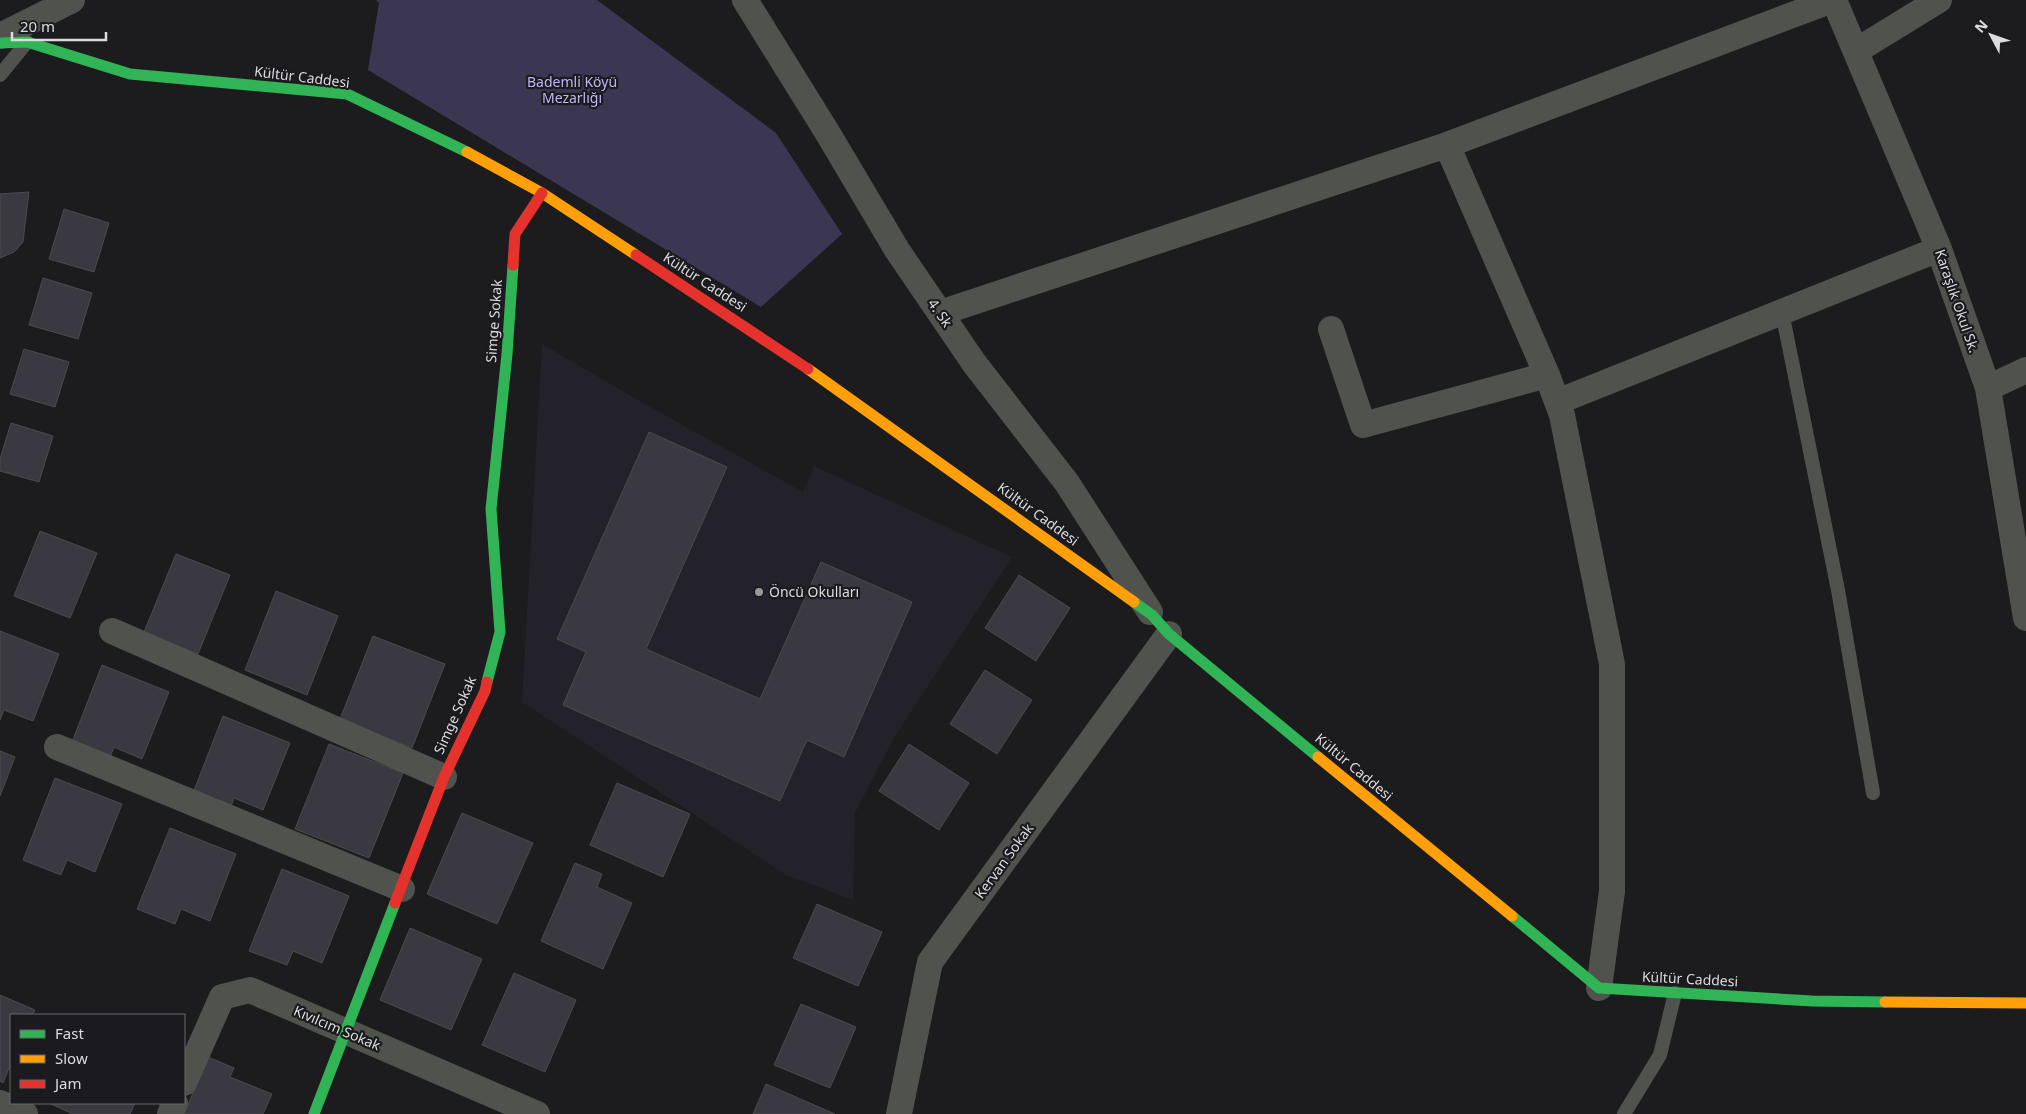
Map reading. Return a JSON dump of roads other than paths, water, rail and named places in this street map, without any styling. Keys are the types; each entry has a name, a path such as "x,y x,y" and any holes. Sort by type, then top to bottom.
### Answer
{"street":[{"path":"0,36 72,0"},
{"name":"4. Sk","path":"745,0 827,132 896,250 974,363 1067,483 1152,615"},
{"path":"940,314 1447,145 1833,0"},
{"name":"Karaşlık Okul Sk.","path":"1833,0 1939,249 1988,388 2019,530 2026,618"},
{"path":"1856,51 1939,0"},
{"name":"Kültür Caddesi","path":"0,43 27,42 130,74 347,94 493,165 542,193 766,340 988,496 1152,615 1170,634 1599,988 1812,1001 2026,1003"},
{"path":"1447,145 1562,415 1612,664 1612,891 1599,988"},
{"name":"Simge Sokak","path":"314,1114 444,777 485,691 500,632 491,509 507,354 515,234 542,193"},
{"path":"1557,402 1939,249"},
{"path":"1331,329 1363,425 1547,376"},
{"path":"1988,388 2026,370"},
{"path":"112,631 444,777"},
{"name":"Kervan Sokak","path":"899,1114 930,962 1170,634"},
{"path":"57,747 402,889"},
{"name":"Kıvılcım Sokak","path":"185,1081 222,997 250,990 537,1114"},
{"path":"0,1103 25,1114"}],"lane":[{"path":"0,75 27,42"},
{"path":"1782,312 1838,590 1873,793"},
{"path":"1624,1114 1660,1055 1675,993"}],"place":[{"name":"Öncü Okulları","path":"759,592"}],"park label":[{"name":"Bademli Köyü Mezarlığı","path":"572,90"}]}
